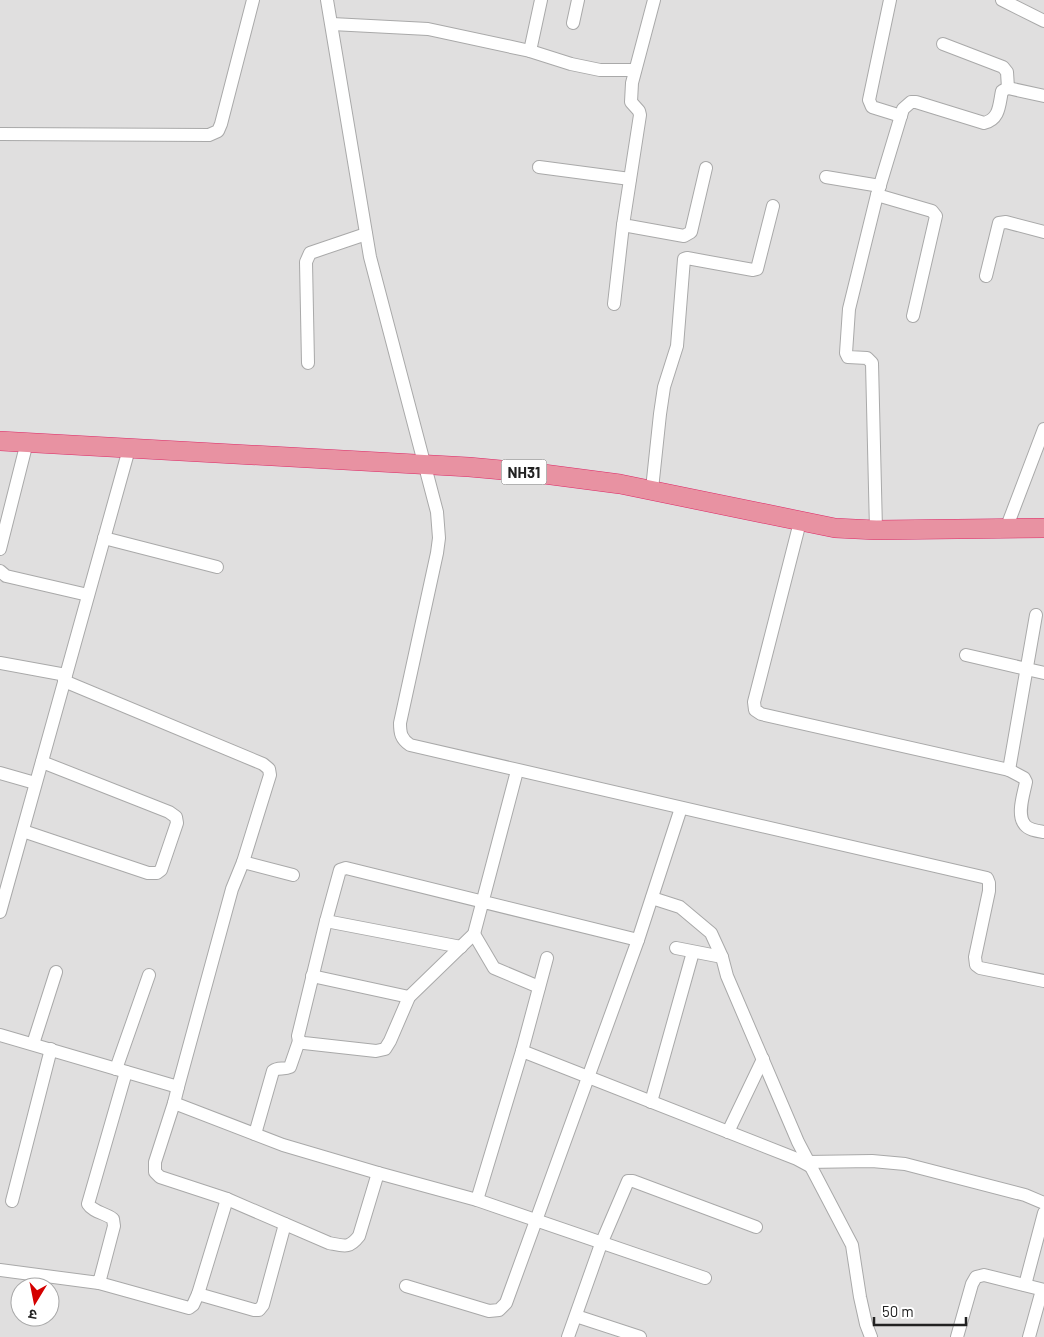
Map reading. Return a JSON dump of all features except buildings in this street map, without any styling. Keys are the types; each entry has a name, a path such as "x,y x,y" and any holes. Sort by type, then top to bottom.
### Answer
{"highway":[{"name":"NH31","path":"0,441 536,473 652,489 834,528 876,530 1044,528"}],"street":[{"path":"0,134 209,136 218,131 221,124 253,0"},
{"path":"327,0 370,256 437,512 439,538 437,553 400,723 401,736 404,741 410,745 987,878 989,891 975,957 976,965 980,968 1044,981"},
{"path":"530,50 541,0"},
{"path":"573,23 578,0"},
{"path":"614,304 623,225 640,115 631,102 630,97 654,0"},
{"path":"890,0 869,100 872,107 901,116"},
{"path":"1002,0 1044,21"},
{"path":"332,24 428,29 530,50 571,64 600,70 636,70"},
{"path":"944,44 1003,67 1007,72 1008,88"},
{"path":"876,530 872,363 866,358 848,357 846,353 849,309 879,190 901,116 904,109 911,102 916,102 984,123 992,121 996,116 1002,91 1008,88 1044,96"},
{"path":"539,167 630,179"},
{"path":"623,225 684,236 689,235 706,168"},
{"path":"826,177 879,190 932,210 936,216 913,316"},
{"path":"652,489 664,387 677,346 684,260 687,258 753,270 757,269 773,206"},
{"path":"986,276 999,223 1006,222 1044,232"},
{"path":"308,363 307,257 310,253 366,234"},
{"path":"1006,529 1044,429"},
{"path":"0,548 27,442"},
{"path":"0,912 129,449"},
{"path":"800,522 754,702 755,710 761,714 1008,770 1024,778 1026,782 1021,815 1024,824 1027,827 1044,832"},
{"path":"104,538 217,567"},
{"path":"0,571 6,576 88,595"},
{"path":"1008,770 1036,614"},
{"path":"966,655 1044,673"},
{"path":"0,664 65,678 262,764 269,769 270,775 243,862 229,899 174,1103 155,1162 155,1172 160,1177 227,1199 329,1244 346,1246 354,1243 359,1236 378,1173"},
{"path":"22,831 148,873 157,873 161,870 177,823 176,817 169,812 42,762"},
{"path":"299,1041 376,1051 384,1049 390,1041 409,997 474,934 517,770"},
{"path":"0,773 35,783"},
{"path":"406,1286 489,1311 499,1310 506,1303 638,940 681,808"},
{"path":"243,862 294,875"},
{"path":"255,1134 273,1071 290,1067 299,1041 298,1036 312,976 340,870 346,868 638,940"},
{"path":"652,898 680,907 711,933 722,957 727,976 808,1164 846,1230 852,1245 860,1297 871,1337"},
{"path":"326,921 461,947"},
{"path":"474,934 494,968 539,987"},
{"path":"676,948 722,957"},
{"path":"651,1102 693,952"},
{"path":"477,1200 522,1051 547,958"},
{"path":"33,1044 56,972"},
{"path":"99,1283 114,1226 113,1218 91,1208 88,1204 121,1071 149,975"},
{"path":"312,976 409,997"},
{"path":"0,1035 178,1087"},
{"path":"12,1201 51,1050"},
{"path":"522,1051 808,1164 872,1161 906,1164 1025,1195 1044,1203"},
{"path":"728,1132 763,1059"},
{"path":"174,1103 283,1145 477,1200 705,1278"},
{"path":"568,1337 601,1244 628,1181 633,1181 756,1227"},
{"path":"0,1270 99,1283 189,1308 193,1305 198,1294 227,1199"},
{"path":"1025,1286 1044,1213"},
{"path":"198,1294 260,1310 285,1224"},
{"path":"958,1337 972,1284 976,1277 984,1275 1043,1290 1030,1337"},
{"path":"576,1316 640,1337"}],"shaded area":[{"path":"0,0 1044,0 1044,1337 0,1337"}]}
